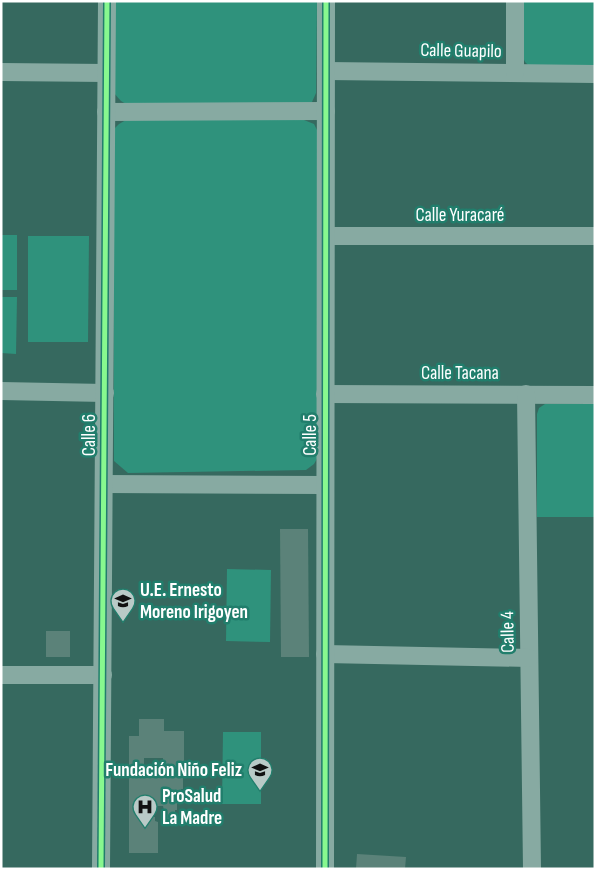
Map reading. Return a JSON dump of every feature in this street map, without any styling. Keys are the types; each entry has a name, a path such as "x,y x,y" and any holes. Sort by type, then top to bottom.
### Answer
{"street":[{"name":"Calle 6","path":"101,869 107,1"},
{"name":"Calle 5","path":"324,869 326,1"},
{"path":"515,1 515,73"},
{"name":"Calle Guapilo","path":"326,71 595,74"},
{"path":"1,72 106,73"},
{"path":"106,112 326,111"},
{"name":"Calle Yuracaré","path":"326,236 595,236"},
{"path":"1,391 104,393"},
{"name":"Calle Tacana","path":"325,394 595,395"},
{"name":"Calle 4","path":"526,394 532,869"},
{"path":"104,484 325,485"},
{"path":"325,654 529,658"},
{"path":"1,675 103,675"}],"green space":[{"path":"114,1 317,1 316,93 312,102 304,106 131,107 121,101 113,92"},
{"path":"524,1 595,1 595,66 529,66 523,57"},
{"path":"126,120 304,120 314,124 319,134 319,455 314,464 306,470 128,473 114,461 113,130"},
{"path":"1,235 17,235 17,290 1,290"},
{"path":"28,236 89,236 88,342 28,342"},
{"path":"1,297 17,297 16,354 1,353"},
{"path":"545,404 595,404 595,517 537,517 537,414 539,408"},
{"path":"227,569 271,570 270,642 226,641"},
{"path":"223,732 261,732 261,804 222,804"}],"building":[{"path":"280,529 308,529 309,657 281,657"},
{"path":"46,631 70,631 70,657 46,657"},
{"path":"139,719 164,719 164,731 184,731 184,767 181,767 180,776 183,776 183,789 181,789 182,804 177,804 175,819 166,819 163,806 152,806 152,817 155,817 155,821 158,822 158,853 129,853 129,771 145,772 145,778 161,778 161,772 171,772 171,767 163,767 163,758 144,758 144,767 129,767 129,736 139,736"},
{"path":"357,854 406,857 405,869 356,869"}],"cycle path":[{"path":"101,869 107,1"},
{"path":"325,869 326,1"}],"place":[{"name":"U.E. Ernesto Moreno Irigoyen","path":"123,622"},
{"name":"Fundación Niño Feliz","path":"260,791"},
{"name":"ProSalud La Madre","path":"145,828"}]}
